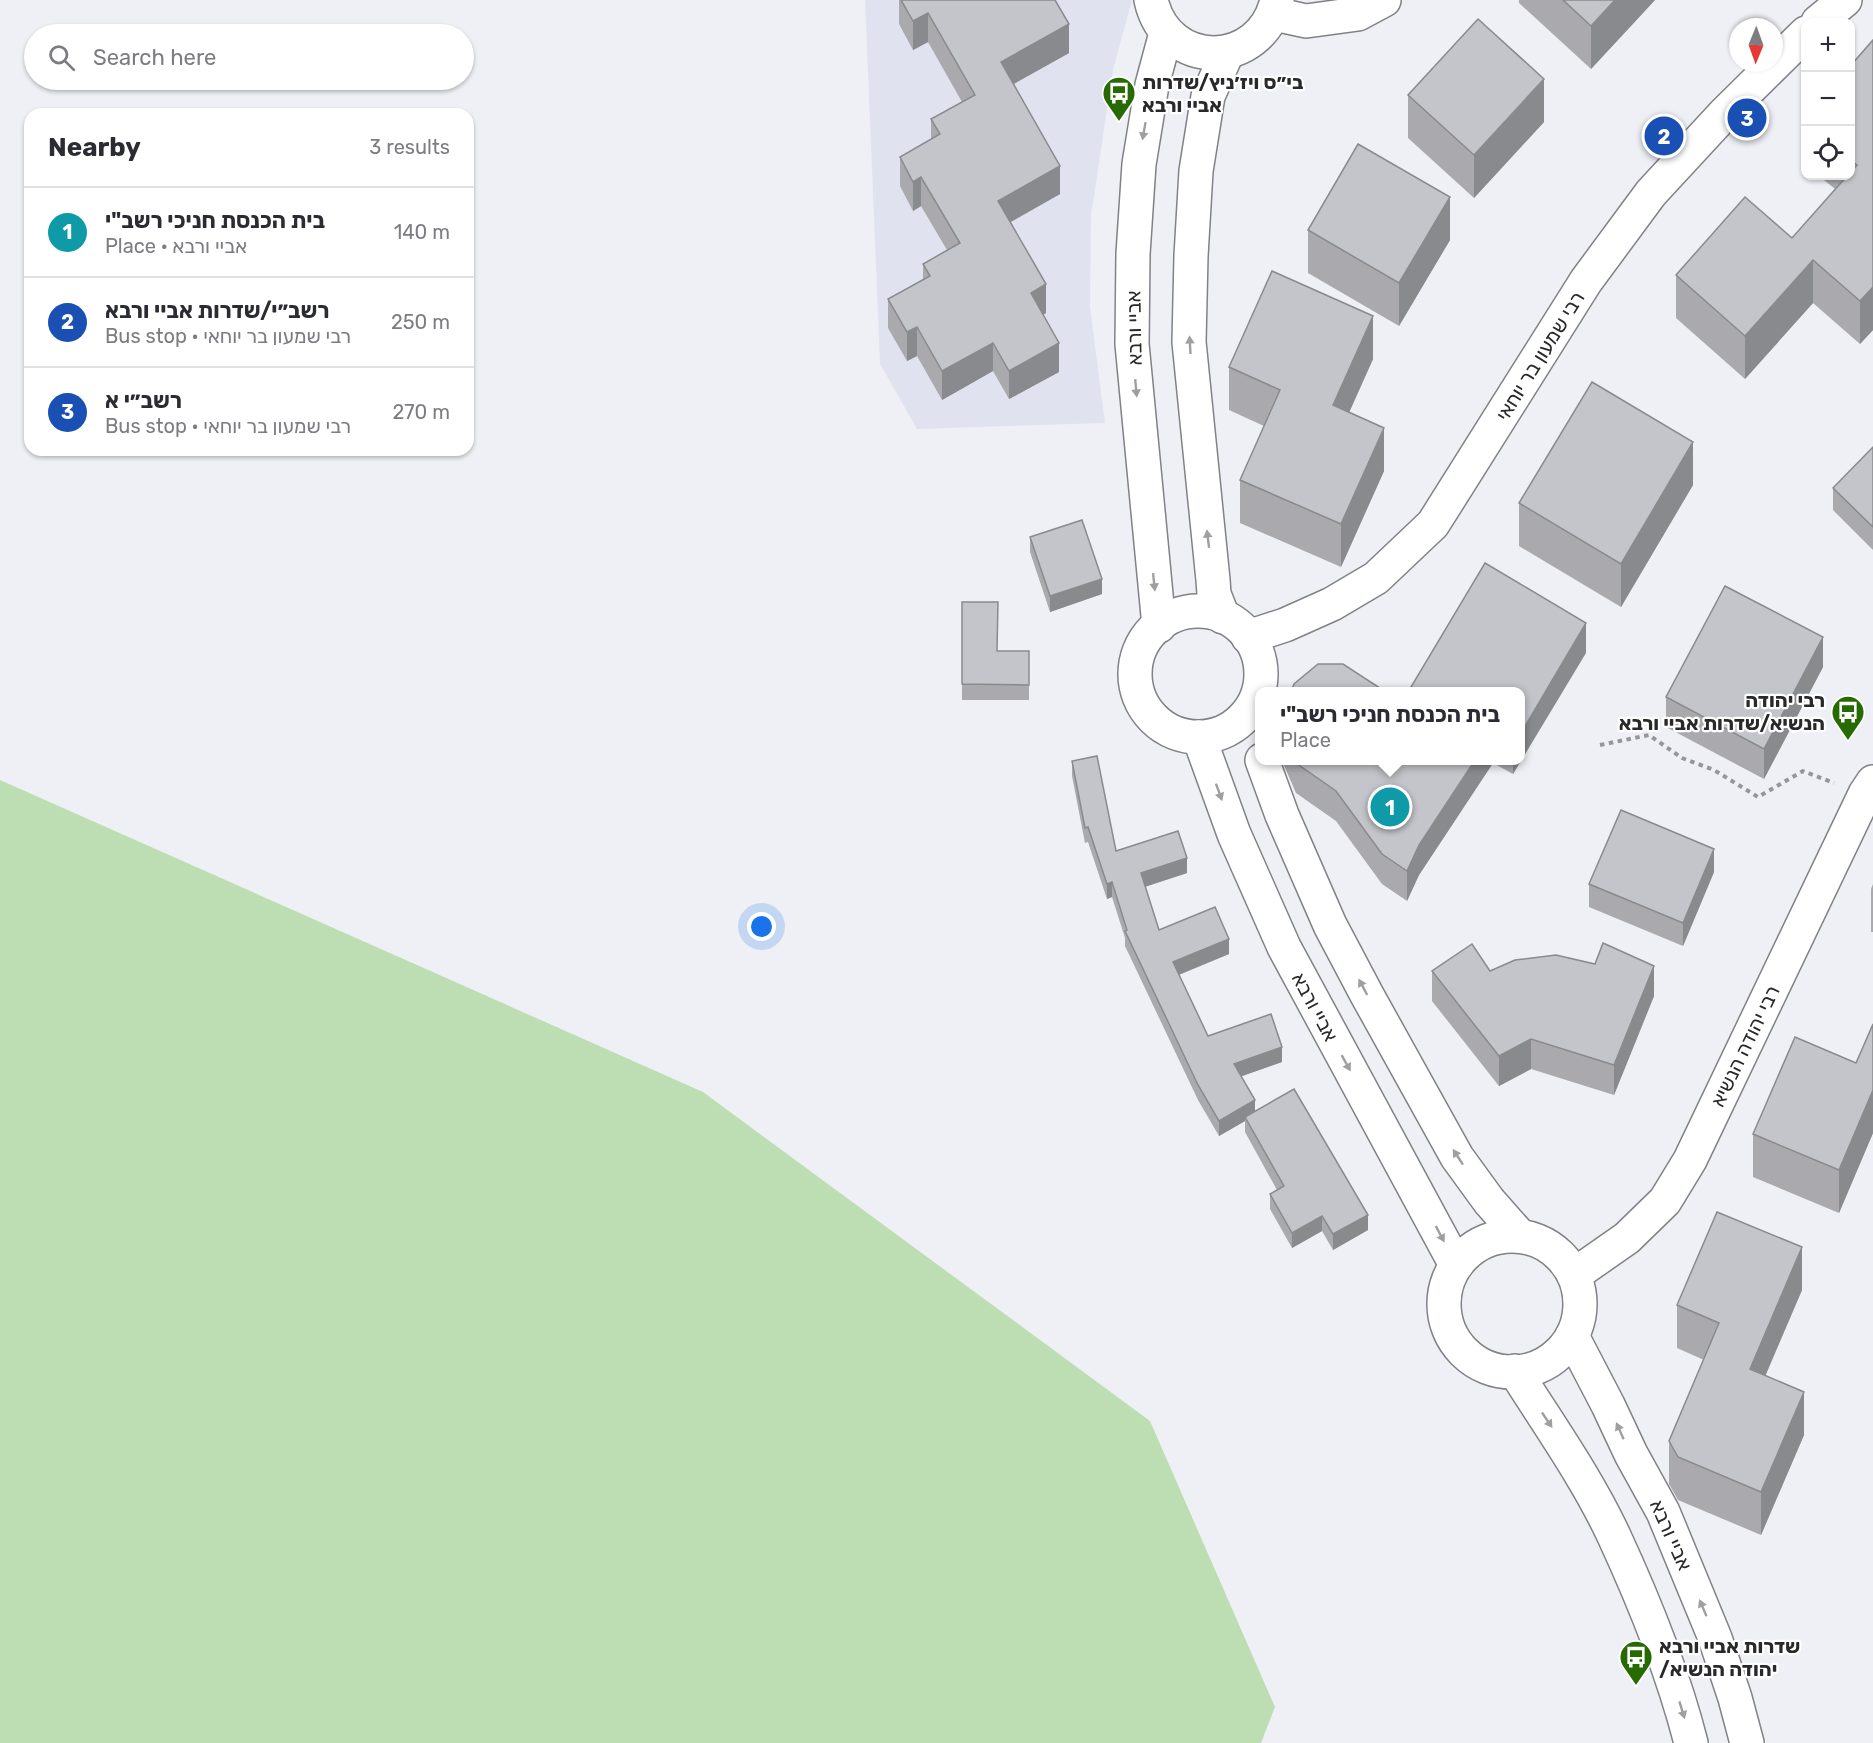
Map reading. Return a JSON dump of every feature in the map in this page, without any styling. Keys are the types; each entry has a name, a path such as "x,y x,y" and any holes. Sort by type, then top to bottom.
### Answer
{"street":[{"path":"1151,0 1154,15 1166,33 1184,46 1205,53 1227,53 1247,45 1263,31 1276,7 1306,21 1358,14 1384,0"},
{"path":"1823,18 1845,0"},
{"name":"אביי ורבא","path":"1159,626 1132,344 1132,321 1133,254 1139,165 1152,85 1166,33"},
{"name":"רבי שמעון בר יוחאי","path":"1236,627 1285,625 1332,604 1376,578 1433,524 1586,282 1650,193 1725,112 1801,38"},
{"path":"1227,53 1209,96 1196,171 1191,256 1190,342 1212,580 1215,594 1236,627 1259,654 1263,676 1260,687"},
{"path":"1236,627 1213,612 1188,612 1167,619 1149,633 1136,659 1136,688 1140,702 1153,720 1177,735 1216,736 1236,726 1247,716 1255,703"},
{"path":"1247,716 1255,738"},
{"name":"אביי ורבא","path":"1199,737 1234,834 1284,947 1456,1265"},
{"path":"1264,765 1282,815 1330,925 1367,996 1457,1157 1520,1236"},
{"name":"רבי יהודה הנשיא","path":"1574,1275 1627,1238 1665,1201 1690,1160 1869,788"},
{"path":"1520,1236 1533,1239 1555,1251 1574,1275 1580,1298 1579,1319 1569,1341 1551,1360 1523,1371 1499,1371 1472,1359 1450,1333 1443,1301 1445,1288 1456,1265 1477,1245 1500,1237 1520,1236"},
{"name":"אביי ורבא","path":"1572,1335 1631,1454 1663,1512 1715,1638 1747,1743"},
{"path":"1515,1371 1557,1436 1614,1535 1665,1656 1691,1743"}],"path":[{"path":"1600,745 1649,735 1682,758 1713,770 1758,797 1803,771 1869,788"}],"shaded area":[{"path":"865,0 1132,0 1113,70 1091,216 1090,307 1105,423 917,429 880,364"}],"green space":[{"path":"0,780 703,1092 1150,1421 1275,1707 1261,1743 0,1743"}],"building":[{"path":"901,0 1055,0 1069,24 1001,62 1060,166 998,201 1046,284 1031,293 1059,343 1009,371 993,343 942,371 917,327 907,332 888,299 930,276 923,264 960,243 921,177 913,182 900,157 940,134 931,119 975,95 928,13 913,21"},
{"path":"1563,0 1615,0 1591,26"},
{"path":"1478,19 1544,79 1474,155 1408,95"},
{"path":"1873,40 1873,287 1860,301 1813,260 1745,336 1676,275 1745,197 1792,238 1843,180 1855,180 1857,165 1855,163 1855,60"},
{"path":"1358,144 1450,197 1399,283 1308,230"},
{"path":"1272,271 1373,316 1333,405 1384,428 1341,524 1240,480 1280,390 1229,367"},
{"path":"1592,382 1693,442 1621,564 1519,503"},
{"path":"1873,447 1873,527 1833,488"},
{"path":"1082,520 1102,579 1050,596 1030,537"},
{"path":"1485,563 1586,623 1525,726 1525,687 1411,687"},
{"path":"1725,586 1823,637 1764,749 1666,697"},
{"path":"962,602 998,602 997,651 1029,651 1029,685 962,684"},
{"path":"1318,664 1343,664 1378,687 1293,687"},
{"path":"1097,756 1116,851 1178,831 1187,858 1141,873 1159,930 1215,907 1229,939 1173,962 1208,1036 1271,1014 1282,1047 1234,1064 1255,1100 1219,1121 1198,1085 1125,931 1127,930 1112,882 1107,884 1088,827 1085,828 1072,761"},
{"path":"1299,765 1472,765 1419,845 1407,871 1382,854 1336,791"},
{"path":"1621,810 1714,849 1683,923 1589,884"},
{"path":"1603,943 1654,966 1614,1065 1531,1039 1499,1056 1432,971 1472,944 1490,971 1515,960 1556,955 1595,964"},
{"path":"1873,1024 1873,1090 1839,1170 1753,1134 1795,1037 1856,1063"},
{"path":"1294,1089 1368,1215 1333,1234 1322,1216 1292,1233 1270,1194 1284,1186 1245,1117"},
{"path":"1717,1212 1802,1247 1750,1369 1804,1392 1761,1492 1678,1457 1669,1441 1719,1323 1677,1305"}],"place":[{"name":"רשב״י א","path":"1747,118"},
{"name":"בי״ס ויז׳ניץ/שדרות אביי ורבא","path":"1119,122"},
{"name":"רשב״י/שדרות אביי ורבא","path":"1664,136"},
{"name":"רבי יהודה הנשיא/שדרות אביי ורבא","path":"1848,741"},
{"name":"בית הכנסת חניכי רשב\"י","path":"1390,807"},
{"name":"שדרות אביי ורבא /יהודה הנשיא","path":"1636,1686"}]}
